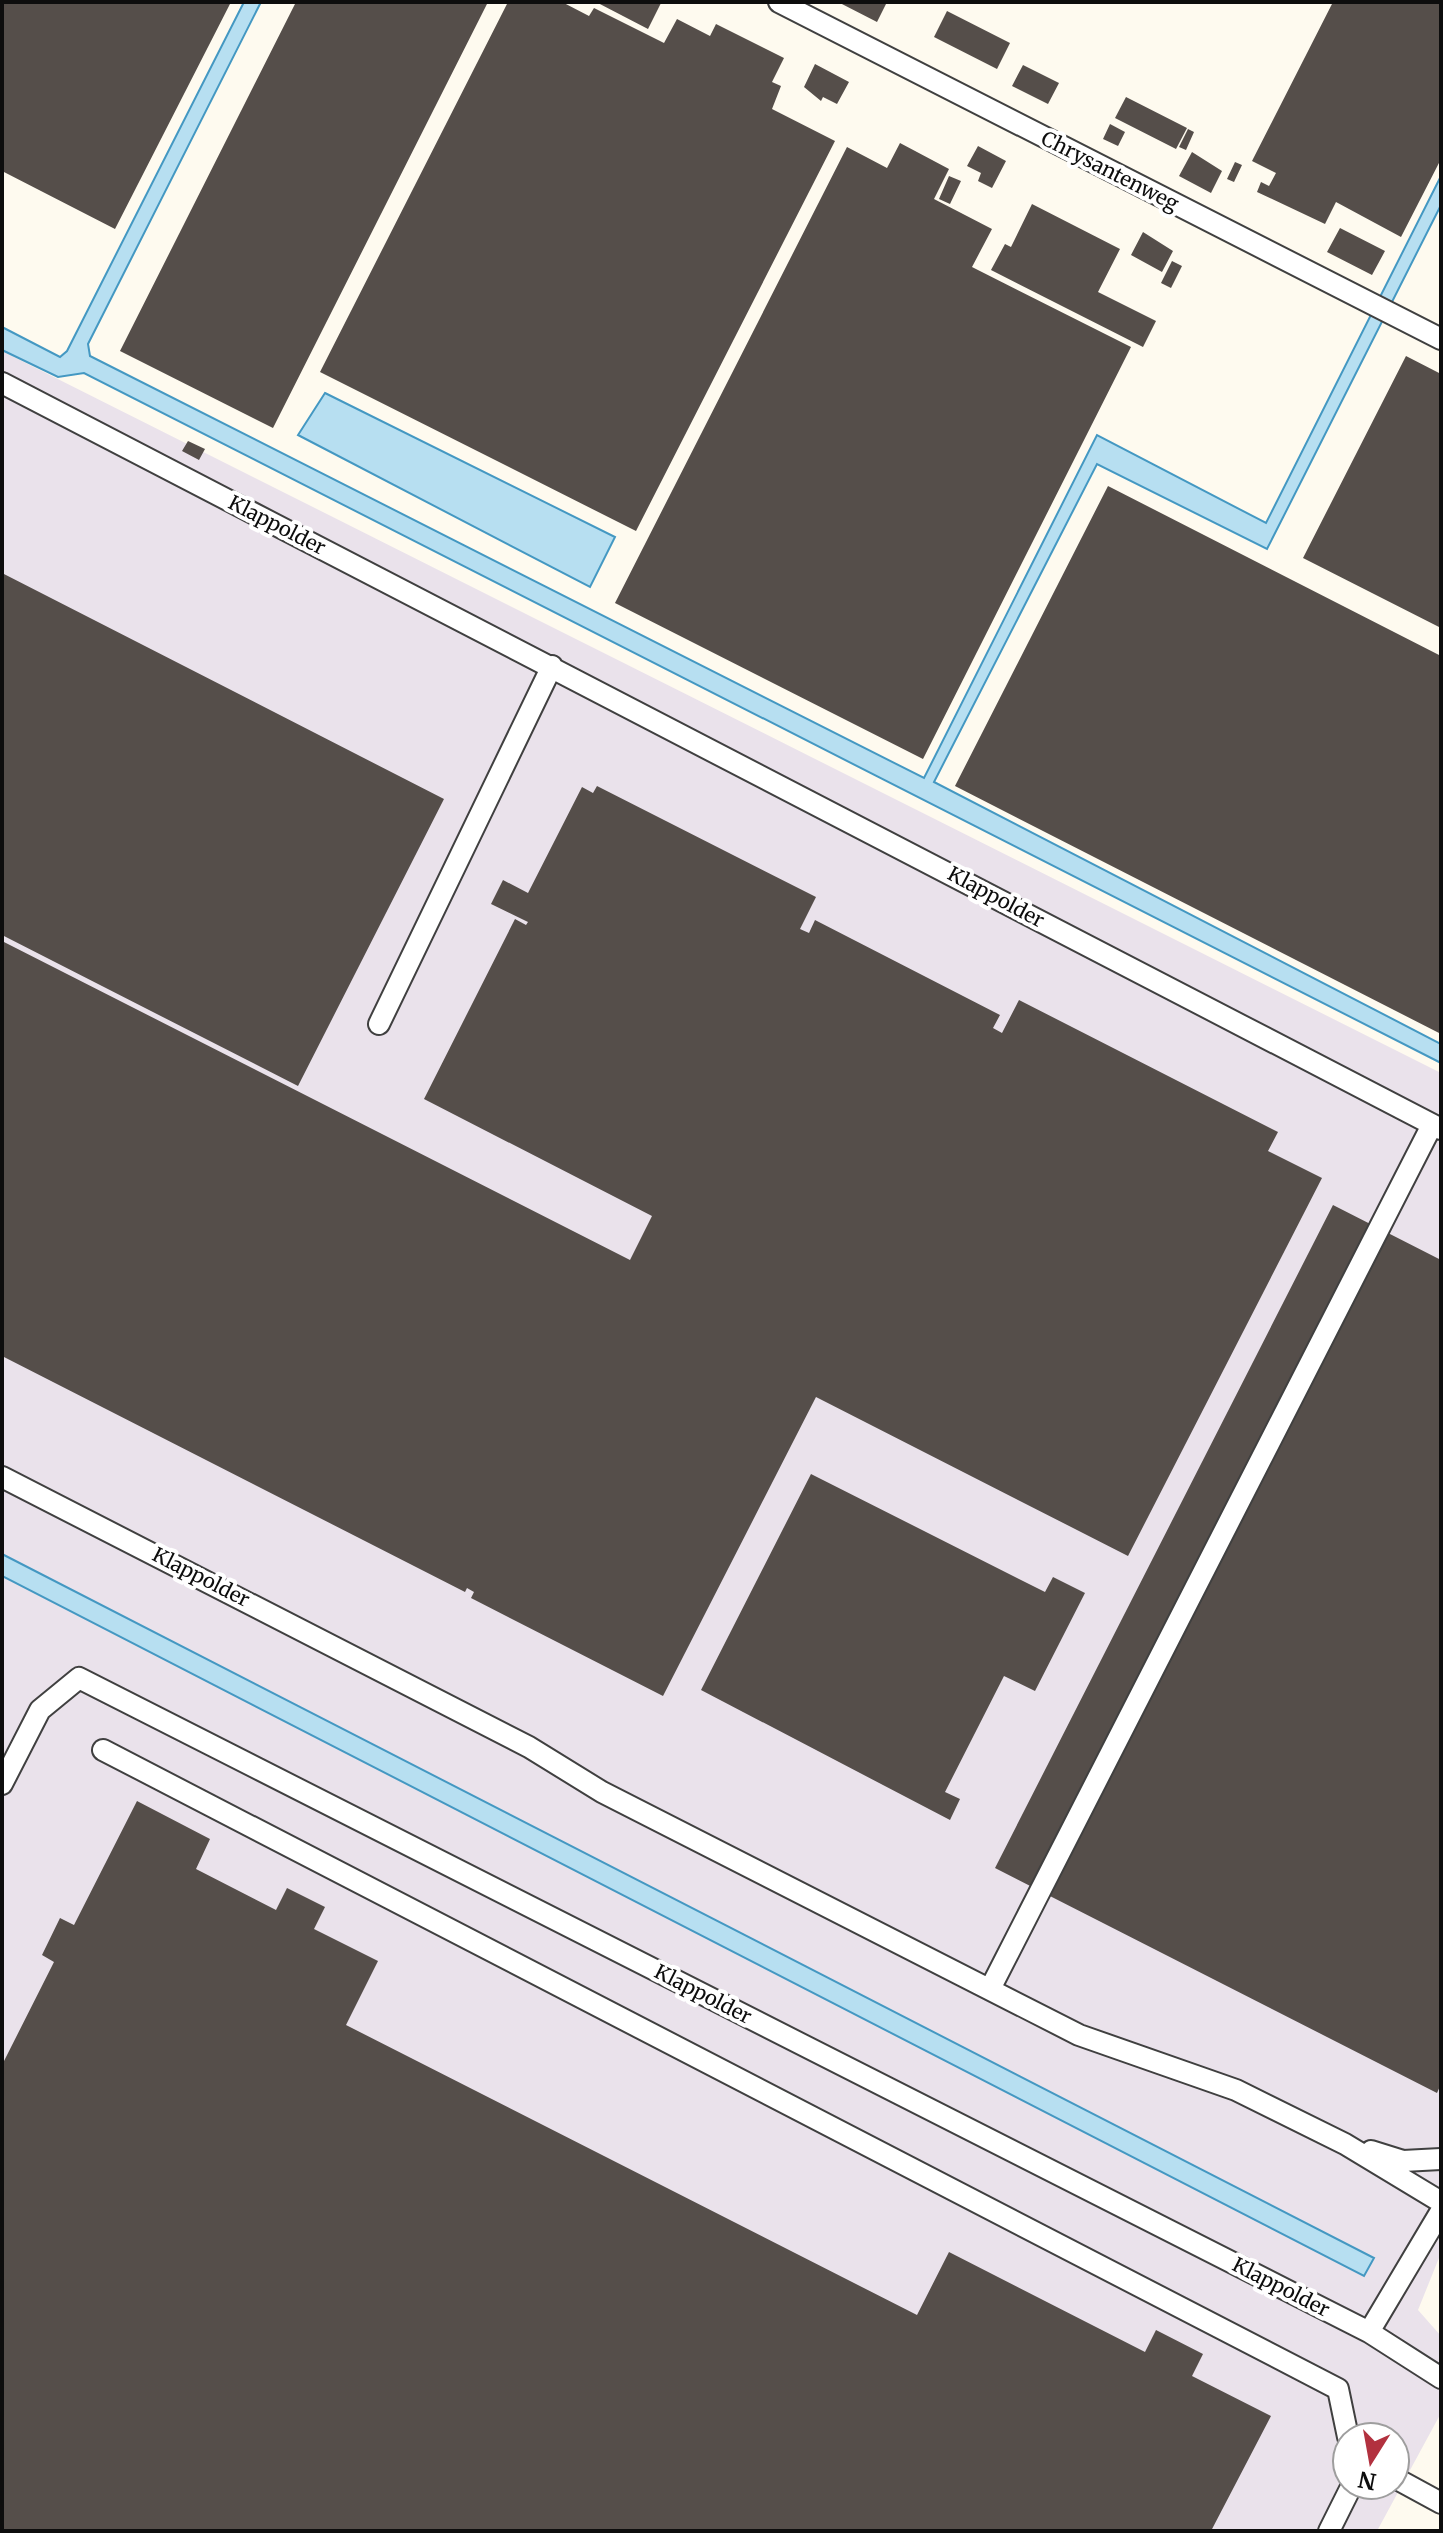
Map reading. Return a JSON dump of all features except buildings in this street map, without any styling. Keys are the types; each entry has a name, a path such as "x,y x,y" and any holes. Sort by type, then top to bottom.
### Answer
{"street":[{"name":"Chrysantenweg","path":"779,2 1441,339"},
{"name":"Klappolder","path":"2,383 1437,1127"},
{"path":"379,1024 552,666"},
{"path":"990,1989 1437,1127"},
{"name":"Klappolder","path":"2,1477 529,1747 602,1792 1079,2035 1236,2090 1345,2144 1441,2202"},
{"name":"Klappolder","path":"2,1784 40,1710 79,1678 1369,2332 1441,2378"},
{"path":"103,1750 1338,2389 1345,2421"},
{"name":"Klappolder","path":"1345,2144 1403,2161 1441,2159"},
{"path":"1369,2332 1441,2211"},
{"path":"1411,2487 1441,2503"},
{"path":"1329,2531 1344,2501"}],"shaded area":[{"path":"2,351 1441,1073 1441,2253 1418,2310 1441,2336 1441,2413 1411,2468 1411,2421 1331,2421 1331,2501 1393,2501 1377,2531 2,2531"}],"water":[{"path":"244,2 261,2 88,344 90,356 924,778 1097,435 1266,523 1441,176 1441,205 1267,549 1097,464 934,782 1441,1044 1441,1063 84,373 58,377 2,350 2,327 60,357 67,351"},
{"path":"325,393 615,537 590,587 298,435"},
{"path":"2,1554 1374,2258 1364,2276 2,1576"}]}
